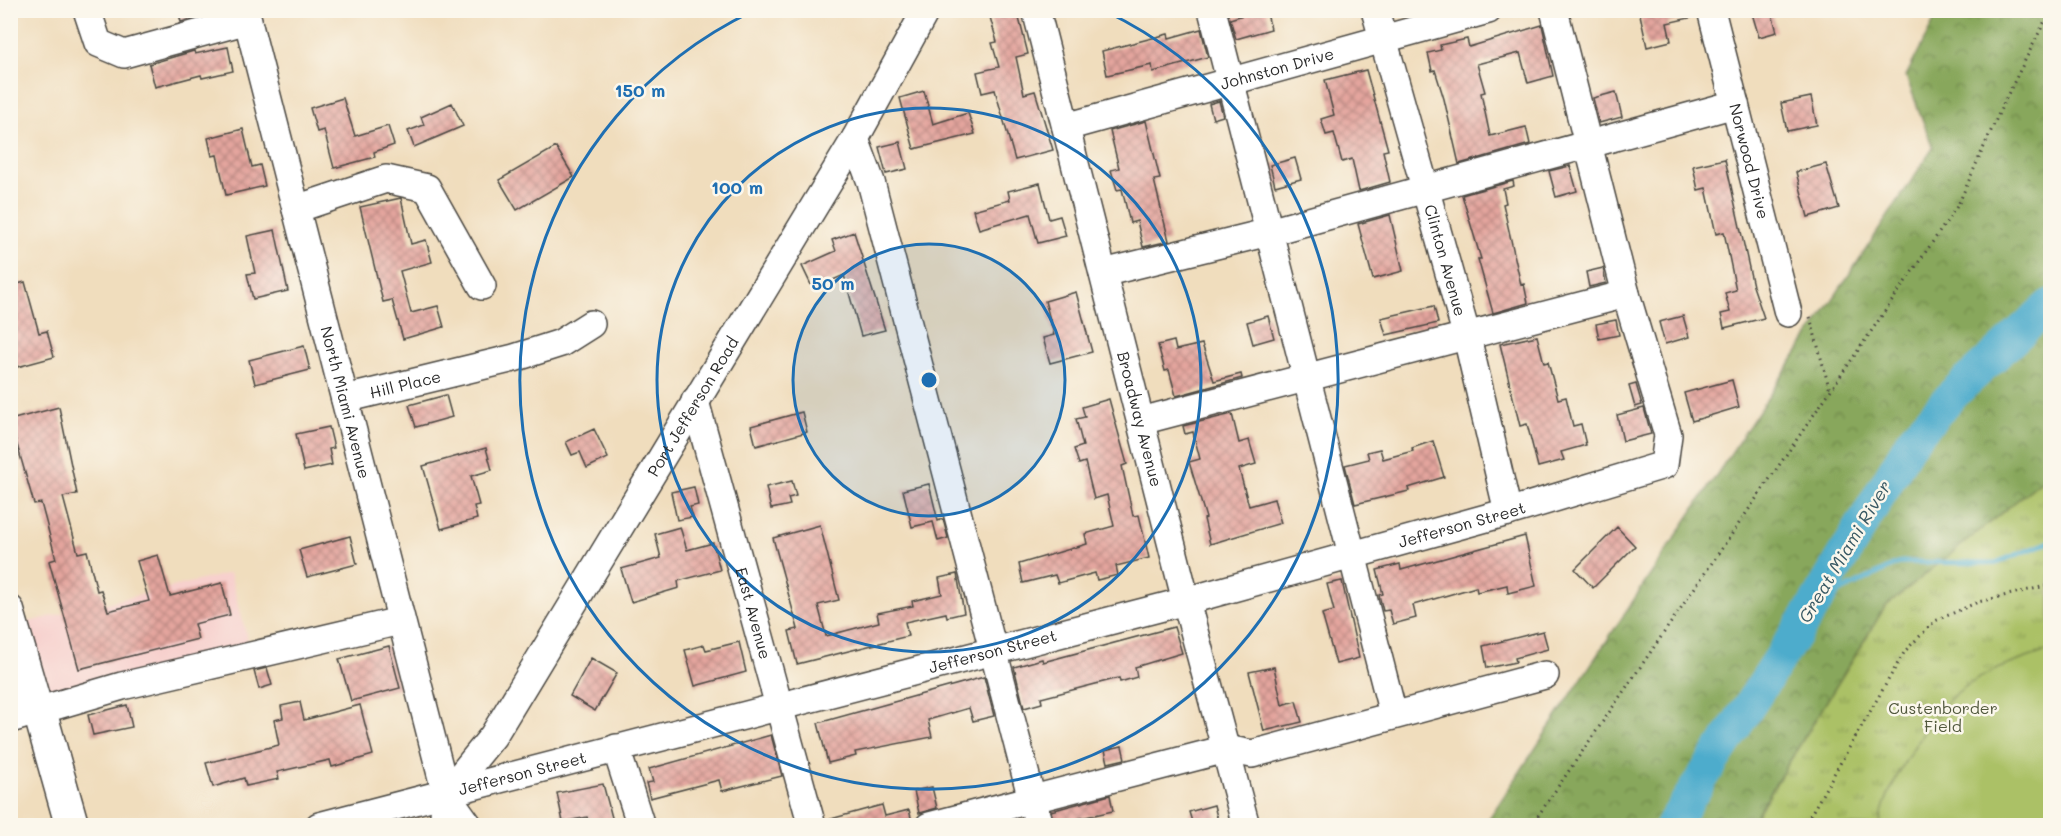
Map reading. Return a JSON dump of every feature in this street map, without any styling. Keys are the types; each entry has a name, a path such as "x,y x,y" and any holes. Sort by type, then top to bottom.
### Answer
{"main road":[{"path":"10,684 72,825"}],"street":[{"path":"87,10 98,42 124,54 247,15"},
{"name":"Port Jefferson Road","path":"446,794 493,736 855,139 926,10"},
{"name":"Broadway Avenue","path":"1036,10 1186,601 1246,825"},
{"path":"1212,10 1394,714"},
{"name":"Clinton Avenue","path":"1375,10 1467,337 1508,512"},
{"name":"Johnston Drive","path":"1066,127 1488,10"},
{"path":"1141,422 1626,294 1554,10"},
{"name":"Norwood Drive","path":"1711,10 1788,313"},
{"name":"North Miami Avenue","path":"247,15 446,794 443,825"},
{"path":"1103,273 1269,232 1735,104"},
{"path":"855,139 871,182 1039,825"},
{"path":"296,209 386,179 427,188 482,286"},
{"name":"Jefferson Street","path":"319,825 1186,601 1508,512 1664,465 1668,435 1626,294"},
{"name":"Hill Place","path":"345,399 561,343 591,324"},
{"name":"East Avenue","path":"695,401 812,825"},
{"path":"10,609 25,714 122,686 400,621"},
{"path":"929,825 1226,749 1252,754 1545,675"},
{"path":"616,748 641,825"},
{"name":"North Miami Avenue","path":"446,794 469,825"}],"path":[{"path":"1531,825 1958,205 2003,104 2050,11"},
{"path":"1788,313 1810,316 1830,391"},
{"path":"1804,825 1905,651 1935,621 1978,602 2050,585"}],"shaded area":[{"path":"230,573 252,656 39,709 11,684 10,609 16,625"}],"green space":[{"path":"1939,11 2050,11 2050,474 1885,607 1750,825 1484,826 1933,148 1906,76"},
{"name":"Custenborder Field","path":"2050,474 2050,825 1750,826 1885,607"},
{"path":"2050,650 2050,825 1880,825 1889,793 1898,774 1922,735 1947,703 1958,692 1979,678"}],"building":[{"path":"178,10 223,10 181,22"},
{"path":"988,10 1017,10 1028,54 1016,57 1024,94 1035,91 1053,150 1015,160 995,90 982,93 977,72 999,67 992,43 997,42"},
{"path":"1266,10 1271,29 1236,39 1230,19"},
{"path":"1639,10 1694,10 1694,17 1667,23 1671,41 1647,47"},
{"path":"1751,10 1771,10 1777,32 1759,37"},
{"path":"1542,25 1553,76 1528,83 1520,53 1477,64 1485,92 1481,93 1490,136 1526,127 1530,144 1459,164 1444,99 1435,70 1432,71 1428,53 1441,50 1440,45 1467,39 1469,47"},
{"path":"1201,29 1208,57 1153,72 1152,65 1107,75 1102,51 1168,34 1169,38"},
{"path":"228,47 233,71 202,78 201,75 155,87 149,64 194,51 195,54"},
{"path":"1366,70 1388,150 1383,151 1390,182 1359,191 1352,159 1342,162 1334,133 1326,135 1321,119 1334,115 1325,80"},
{"path":"924,91 933,124 968,113 975,134 914,149 900,98"},
{"path":"1616,92 1622,117 1599,123 1593,98"},
{"path":"1811,97 1817,125 1787,131 1781,103"},
{"path":"343,98 355,136 388,126 394,145 374,152 375,157 334,168 324,130 317,132 310,108"},
{"path":"1219,101 1223,116 1213,119 1209,104"},
{"path":"452,103 463,126 414,147 408,131 424,125 421,117"},
{"path":"1146,121 1160,179 1154,180 1169,241 1143,247 1137,221 1130,223 1122,189 1117,190 1111,170 1119,168 1110,131"},
{"path":"243,129 252,167 260,165 265,186 226,195 217,155 212,156 208,138"},
{"path":"900,142 907,169 886,174 879,147"},
{"path":"556,147 574,177 517,210 499,180"},
{"path":"1295,158 1301,179 1275,186 1270,165"},
{"path":"1725,159 1753,286 1764,318 1724,328 1721,314 1730,312 1725,293 1736,290 1724,232 1716,234 1706,188 1698,190 1693,166"},
{"path":"1826,164 1839,208 1808,217 1796,172"},
{"path":"1570,166 1577,191 1556,197 1549,171"},
{"path":"1513,181 1514,186 1503,189 1506,203 1503,204 1521,285 1524,284 1528,303 1493,313 1478,259 1481,259 1462,195"},
{"path":"1040,183 1049,219 1060,216 1066,236 1038,243 1030,214 979,229 973,210 1010,200 1008,191"},
{"path":"401,198 411,244 426,240 432,262 400,271 411,313 438,306 444,327 403,339 392,300 383,302 360,207"},
{"path":"1390,215 1403,271 1373,279 1358,224"},
{"path":"275,230 288,291 253,299 247,274 255,273 247,236"},
{"path":"854,232 885,330 861,336 844,275 813,289 802,266 836,251 832,240"},
{"path":"1603,268 1606,283 1589,287 1586,272"},
{"path":"25,282 39,333 47,331 54,357 10,369 10,286"},
{"path":"1076,292 1092,352 1050,363 1043,338 1054,335 1045,301"},
{"path":"1434,306 1438,323 1386,335 1381,318"},
{"path":"1268,316 1274,338 1253,344 1247,322"},
{"path":"1683,316 1689,337 1665,344 1659,322"},
{"path":"1616,320 1619,335 1599,339 1596,324"},
{"path":"1537,336 1544,363 1548,362 1558,399 1566,397 1573,426 1581,424 1586,445 1561,452 1564,460 1538,467 1527,424 1520,426 1500,344"},
{"path":"1174,341 1176,350 1202,344 1214,381 1241,374 1242,378 1176,396 1169,370 1165,371 1158,345"},
{"path":"304,346 310,370 255,384 249,360"},
{"path":"1732,380 1739,407 1692,421 1684,393"},
{"path":"1636,384 1642,405 1635,407 1629,386"},
{"path":"446,395 452,417 416,427 409,405"},
{"path":"1109,399 1127,464 1122,466 1133,516 1139,515 1149,558 1116,566 1118,575 1097,580 1095,573 1058,583 1055,575 1023,583 1019,564 1087,544 1085,534 1114,526 1107,495 1094,499 1085,462 1079,464 1074,449 1083,446 1076,419 1085,417 1082,407"},
{"path":"59,407 77,494 63,497 78,553 87,551 97,591 101,590 108,611 149,601 137,561 158,555 170,596 222,583 230,615 194,624 198,639 79,669 49,561 56,559 41,503 34,504 10,420"},
{"path":"1644,408 1651,434 1623,441 1617,415"},
{"path":"802,412 807,432 756,446 751,426"},
{"path":"1232,414 1239,443 1249,440 1256,464 1239,469 1249,506 1274,499 1281,523 1210,544 1204,519 1206,518 1189,462 1200,459 1193,432 1185,434 1183,426"},
{"path":"329,427 334,448 329,449 332,465 304,471 296,434"},
{"path":"594,429 608,458 587,468 580,452 572,455 566,442"},
{"path":"1433,441 1444,477 1408,488 1409,491 1355,504 1345,465 1369,459 1367,452 1380,449 1383,459 1413,451 1412,448"},
{"path":"486,448 492,470 471,476 479,505 474,506 477,519 441,529 423,466"},
{"path":"792,481 796,496 788,498 790,505 771,509 766,487"},
{"path":"929,484 938,521 943,519 948,538 938,541 933,522 912,527 903,490"},
{"path":"694,487 698,505 690,507 693,517 677,520 671,492"},
{"path":"820,525 839,600 818,605 826,636 879,622 877,613 913,606 912,601 942,594 939,578 957,574 964,613 947,617 946,613 905,622 908,636 797,664 789,631 798,629 773,538"},
{"path":"680,527 687,550 713,543 720,570 678,581 679,588 631,602 621,569 661,558 655,534"},
{"path":"1617,527 1635,546 1593,588 1575,569"},
{"path":"350,536 357,564 307,577 299,550"},
{"path":"1525,536 1536,586 1508,593 1507,585 1477,592 1476,587 1413,605 1416,618 1393,624 1389,610 1383,611 1379,595 1383,594 1377,570 1400,564 1401,570"},
{"path":"1342,581 1359,658 1336,664 1322,614 1334,611 1327,584"},
{"path":"1174,627 1182,653 1135,667 1137,677 1120,682 1119,678 1041,698 1042,703 1024,708 1014,667 1042,659 1043,662"},
{"path":"1543,631 1548,649 1515,658 1516,662 1487,668 1483,646"},
{"path":"739,642 746,672 695,686 685,650 704,645 706,650"},
{"path":"389,646 400,688 351,701 339,659"},
{"path":"591,658 617,673 595,711 570,696"},
{"path":"1274,667 1282,705 1296,701 1302,722 1264,731 1249,672"},
{"path":"267,668 272,685 259,689 254,671"},
{"path":"984,677 994,716 973,721 969,708 928,720 932,737 855,752 856,756 828,763 818,723"},
{"path":"300,702 304,720 360,705 373,755 332,767 330,760 277,772 279,779 246,786 244,778 213,787 206,763 279,745 274,720 283,718 281,706"},
{"path":"127,705 132,727 93,735 88,715"},
{"path":"771,735 782,776 722,791 719,780 650,798 646,783 653,782 649,769"},
{"path":"1122,746 1125,759 1108,763 1105,750"},
{"path":"603,784 614,825 590,825 587,817 563,822 557,793"},
{"path":"932,787 937,808 919,813 914,791"},
{"path":"1110,795 1113,811 1054,824 1051,811"},
{"path":"882,805 885,816 909,810 913,825 827,825 827,820"},
{"path":"1214,805 1219,825 1193,825 1189,812"}],"waterway":[{"name":"Great Miami River","path":"1671,826 1815,604 1912,440 1953,394 2050,305"},
{"path":"1815,604 1901,562 1995,563 2050,542"}]}
